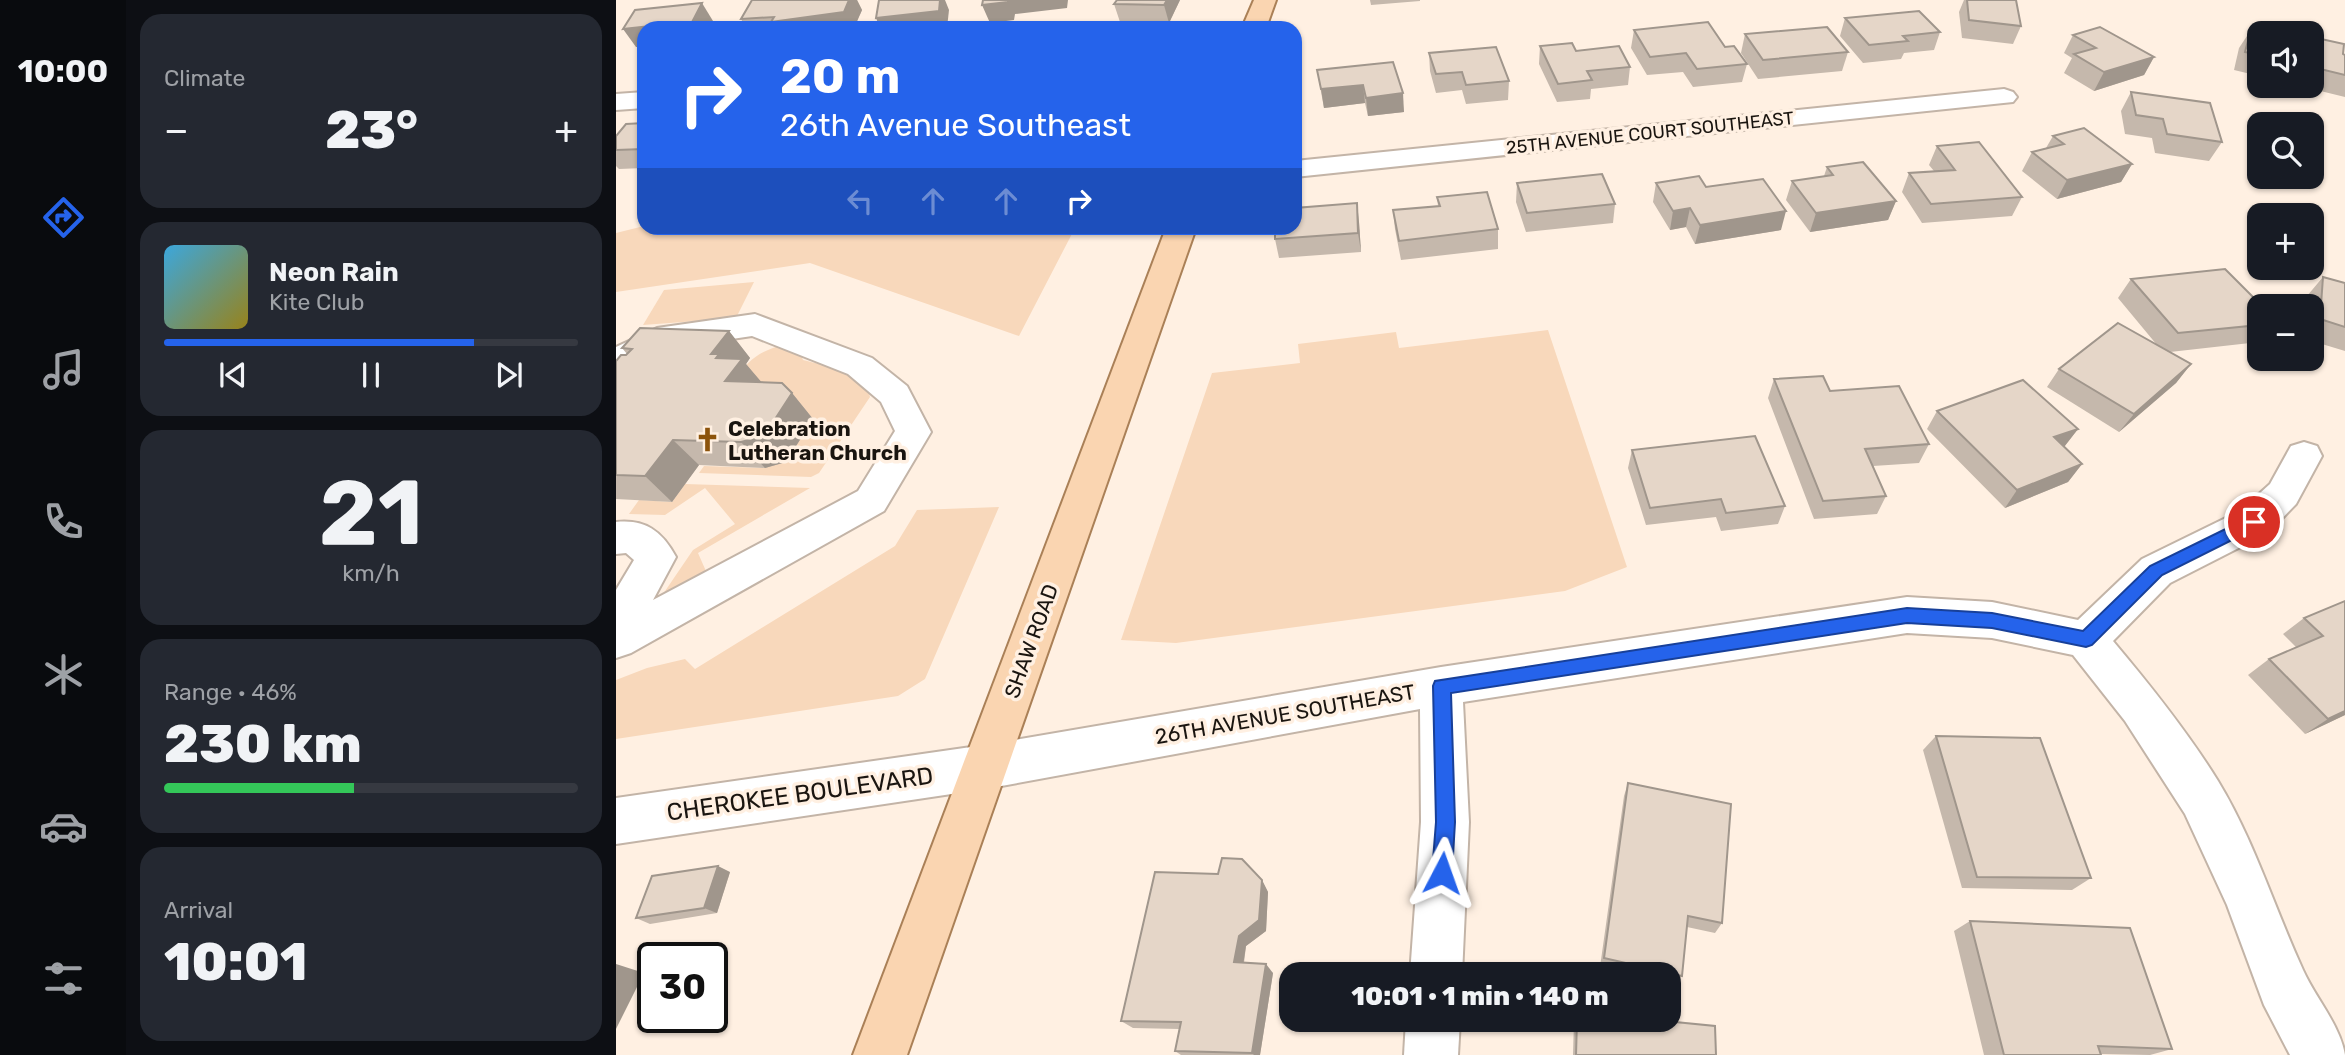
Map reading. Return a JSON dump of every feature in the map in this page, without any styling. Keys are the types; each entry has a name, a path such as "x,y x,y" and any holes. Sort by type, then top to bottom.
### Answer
{"main road":[{"path":"1257,21 1265,0"},
{"name":"SHAW ROAD","path":"880,1055 1178,235"}],"street":[{"name":"25TH AVENUE COURT SOUTHEAST","path":"1302,168 2004,97"},
{"path":"616,102 637,100"},
{"path":"616,361 657,340 755,325 860,366 895,395 913,432 871,501 616,640"},
{"path":"2304,456 2283,494 2254,522 2156,571 2086,640 2141,707 2202,798 2249,897 2283,986 2319,1055"},
{"path":"616,537 634,536 656,557 616,628"},
{"name":"26TH AVENUE SOUTHEAST","path":"985,767 1441,686 1907,615 1992,620 2086,640"},
{"path":"1437,962 1445,822 1441,686"},
{"name":"CHEROKEE BOULEVARD","path":"616,821 985,767"},
{"path":"1431,1055 1432,1032"}],"shaded area":[{"path":"637,228 637,235 1071,235 1019,336 810,263 616,292 616,233"},
{"path":"754,282 736,318 643,325 664,290"},
{"path":"1548,330 1627,567 1565,591 1176,643 1121,640 1212,373 1300,363 1298,344 1396,332 1399,348"},
{"path":"782,345 799,350 803,360 853,375 867,388 870,397 819,473 811,477 699,473 704,466 765,468 734,380 755,358"},
{"path":"685,484 810,488 698,553 709,578 661,597 693,550 735,524 705,488 665,515 629,514 639,500 672,502"},
{"path":"999,507 925,679 898,696 616,739 616,680 647,668 685,659 695,669 895,546 917,510"}],"building":[{"path":"752,0 849,0 844,12 778,21 772,21 774,17 741,19"},
{"path":"879,0 940,0 939,11 876,18"},
{"path":"983,0 1008,0 1008,2 982,5"},
{"path":"1117,0 1167,0 1164,5 1114,4"},
{"path":"1967,0 2016,0 2021,26 1969,20"},
{"path":"702,3 693,21 637,21 637,27 623,29 635,10"},
{"path":"1919,11 1940,32 1903,36 1908,41 1869,45 1845,18"},
{"path":"1708,22 1725,47 1734,46 1747,64 1697,69 1686,53 1650,57 1634,30"},
{"path":"1827,27 1848,52 1763,60 1745,34"},
{"path":"2100,27 2154,57 2104,72 2074,54 2096,48 2073,35"},
{"path":"2324,40 2344,44 2345,75 2324,70"},
{"path":"1572,43 1576,51 1619,46 1630,67 1587,71 1592,80 1558,84 1540,46"},
{"path":"1496,47 1509,81 1466,85 1462,72 1436,74 1429,53"},
{"path":"1393,62 1403,93 1366,98 1363,85 1321,89 1317,70"},
{"path":"2131,92 2210,103 2222,142 2167,134 2163,119 2136,115"},
{"path":"637,123 637,149 616,150 616,136 626,124"},
{"path":"2084,128 2132,164 2067,180 2032,152 2064,144 2053,136"},
{"path":"1979,142 2022,197 1931,204 1909,173 1955,170 1937,146"},
{"path":"1863,162 1896,201 1816,213 1792,181 1833,175 1827,167"},
{"path":"1602,174 1615,204 1527,213 1517,183"},
{"path":"1699,176 1706,187 1763,179 1786,211 1700,225 1690,208 1673,211 1656,183"},
{"path":"1487,192 1498,229 1399,241 1393,210 1440,206 1437,197"},
{"path":"1357,203 1358,233 1275,239 1275,235 1302,235 1302,207"},
{"path":"2225,269 2250,294 2247,294 2247,326 2178,333 2131,279"},
{"path":"2324,277 2345,283 2345,327 2324,320 2324,294 2322,294"},
{"path":"2118,323 2191,364 2134,414 2059,369"},
{"name":"Celebration Lutheran Church","path":"640,328 729,331 711,354 719,354 716,358 742,359 725,381 782,383 792,393 764,436 741,442 673,440 645,476 616,475 616,361 632,349 622,348"},
{"path":"1823,376 1830,391 1899,386 1929,444 1865,449 1886,496 1823,501 1774,379"},
{"path":"2023,380 2078,429 2054,437 2082,464 2017,490 1937,411"},
{"path":"1755,436 1785,506 1726,513 1721,499 1650,508 1632,450"},
{"path":"2345,601 2345,711 2328,719 2269,659 2323,636 2304,618"},
{"path":"1936,736 2040,738 2091,878 1977,877"},
{"path":"1628,783 1731,804 1722,923 1688,916 1682,976 1681,962 1621,962 1604,958"},
{"path":"1222,858 1242,859 1262,880 1259,920 1239,936 1234,962 1266,964 1252,1053 1175,1051 1181,1022 1121,1021 1155,872 1218,874"},
{"path":"718,866 704,908 636,918 652,876"},
{"path":"1970,921 2130,928 2172,1049 2098,1046 2101,1055 2004,1055"},
{"path":"1681,1023 1715,1026 1716,1055 1576,1055 1577,1032 1681,1032"}],"place":[{"name":"Celebration Lutheran Church","path":"708,440"}],"route":[{"path":"1442,873 1445,822 1441,686 1907,615 1992,620 2086,640 2156,571 2254,522"}]}
